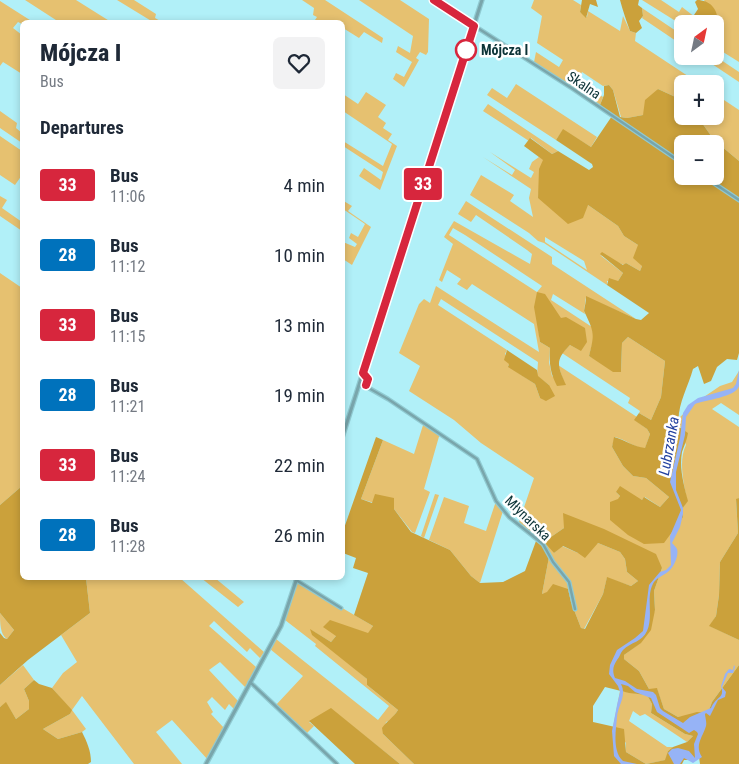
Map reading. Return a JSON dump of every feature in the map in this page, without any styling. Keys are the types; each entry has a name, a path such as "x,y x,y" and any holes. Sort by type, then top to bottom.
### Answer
{"street":[{"name":"Skalna","path":"434,0 674,157"},
{"path":"345,429 482,0"},
{"path":"716,185 739,200"},
{"name":"Młynarska","path":"360,383 388,399 478,459 496,502 509,517 543,544 553,562 569,582 575,609"},
{"path":"206,764 281,626 297,580"},
{"path":"299,580 341,608"},
{"path":"250,682 337,764"}],"shaded area":[{"path":"25,0 76,0 108,20 56,20"},
{"path":"117,0 134,0 156,14 155,18 158,20 150,20"},
{"path":"302,0 325,0 383,38 382,43 364,32 359,38 345,29 345,20 315,20 317,17 313,15 314,8"},
{"path":"359,0 400,0 429,19 428,52 426,55 420,52 416,58 419,60 404,87 393,79 396,73 404,77 412,62 396,52 398,46 410,53 413,36"},
{"path":"534,0 573,0 581,5 580,12 587,17 588,11 620,31 623,16 630,31 636,33 635,41 686,75 674,75 674,96 658,89 643,115 627,118 621,117 613,90 609,85 603,86 582,72 578,81 603,97 600,105 534,62 536,52 559,67 563,60 537,43 542,16 531,8"},
{"path":"582,0 596,0 598,7 590,4 586,18 580,12"},
{"path":"620,0 639,0 638,5 642,8 643,16 639,21 642,28 636,33 630,31"},
{"path":"642,0 661,0 679,12 682,7 692,15 674,15 674,20"},
{"path":"697,0 707,2 714,8 717,15 694,15 698,9 695,2"},
{"path":"704,0 739,0 739,62 724,53 724,15 711,15"},
{"path":"0,1 30,20 20,20 20,23 18,22 13,28 20,33 20,73 3,62 0,66"},
{"path":"642,8 674,30 674,40 642,18"},
{"path":"724,62 739,72 739,82 714,65 724,65"},
{"path":"516,84 597,137 591,147 563,130 556,140 487,95 492,88 507,98"},
{"path":"609,85 613,90 620,117 627,118 643,115 645,100 658,89 674,96 674,125 703,125 710,135 674,135 674,185 724,185 724,148 739,161 739,353 737,360 727,359 717,367 711,381 704,384 698,366 693,369 679,412 679,427 688,433 682,452 681,464 688,501 682,509 683,517 664,543 644,544 628,535 610,520 610,502 618,499 620,496 616,492 620,486 642,500 644,497 660,507 669,497 646,478 633,476 623,466 612,447 614,437 645,448 650,434 647,429 634,420 639,413 651,420 661,397 665,361 628,337 622,343 621,372 613,372 589,356 592,333 584,311 586,296 636,319 641,320 649,313 607,285 609,278 618,281 623,273 600,254 602,252 623,265 626,263 640,271 642,266 633,258 638,245 624,236 618,226 588,205 583,218 568,224 538,198 539,169 543,160 524,146 530,138 552,154 558,151 589,170 593,167 592,164 556,140 563,129 591,147 612,116 600,105 604,95 604,86"},
{"path":"366,92 386,105 378,117 386,123 383,128 392,134 388,140 397,146 380,190 359,176 364,168 381,180 383,172 345,147 345,142 383,166 392,144 345,112 345,95 358,104"},
{"path":"724,100 739,110 739,161 724,148 724,135 710,135 703,125 724,125"},
{"path":"488,104 558,151 552,154 531,138 529,141 483,111"},
{"path":"0,111 17,123 16,128 20,131 20,142 0,128"},
{"path":"0,136 20,150 20,178 15,185 0,175"},
{"path":"490,152 531,178 534,172 529,169 532,162 539,157 544,160 538,198 588,205 618,226 624,236 638,245 642,266 640,271 626,263 624,265 600,255 623,273 618,281 607,281 607,285 470,195 481,175 514,195 510,201 533,217 529,198 531,189 483,157 512,175 515,170","holes":["545,237 584,261 587,270 545,242"]},
{"path":"0,196 7,200 2,208 20,221 20,230 0,216"},
{"path":"466,201 552,257 552,264 636,319 586,297 585,314 553,294 551,300 592,327 594,338 589,356 621,372 622,343 628,337 665,361 661,397 651,420 639,413 640,411 628,403 630,398 562,353 570,345 581,351 538,326 540,342 550,348 549,362 552,376 565,385 558,365 637,417 635,420 647,429 650,434 645,449 615,437 612,447 623,466 633,476 646,478 669,497 660,507 645,497 642,500 616,492 620,496 610,520 682,509 687,501 682,465 686,445 678,419 695,403 720,386 732,382 739,371 739,415 721,403 712,409 739,427 739,498 736,500 738,533 720,562 716,616 710,626 739,640 739,665 712,702 708,713 678,717 664,709 657,689 649,689 639,671 624,659 624,655 640,643 655,610 654,591 662,568 564,528 548,539 554,553 562,546 578,553 598,543 620,552 625,559 627,572 638,581 631,586 607,578 603,594 584,629 581,628 568,589 542,594 549,557 543,547 536,541 537,539 518,525 534,478 481,443 454,420 409,391 420,366 399,353 419,304 424,299 430,303 436,286 539,352 534,324 472,284 467,290 457,284 461,279 447,270 442,282 439,280 453,244 444,237 454,221 530,264 532,254 527,250 476,215 471,222 458,214","holes":["453,228 465,235 542,286 537,292 449,235","441,299 538,362 537,376 549,385 540,398 535,384 508,366 510,364 505,354 507,350 438,305"]},
{"path":"345,202 352,206 348,211 371,227 352,265 345,260 345,243 355,247 357,244 349,238 351,233 358,237 365,224 345,210"},
{"path":"0,273 20,287 20,488 0,505"},
{"path":"537,292 545,294 561,318 566,317 585,328 587,342 581,351 570,345 560,360 559,364 566,385 557,386 550,367 550,348 540,342 534,307"},
{"path":"507,350 537,370 538,376 549,385 555,396 546,401 540,398 535,384 508,367 509,364 504,360"},
{"path":"424,422 440,433 424,489 430,492 415,533 412,532 394,509 361,499 383,440 414,454"},
{"path":"376,437 383,440 361,499 372,503 375,494 394,498 394,509 411,532 450,550 471,576 480,583 503,582 525,571 536,541 543,547 549,557 542,594 547,592 553,584 568,589 581,628 585,629 603,594 607,577 631,586 638,581 627,572 625,559 620,552 598,543 585,558 563,546 554,553 546,544 548,539 564,528 563,513 604,529 656,554 662,568 654,591 655,610 651,630 641,643 624,655 624,659 639,671 649,689 657,688 664,709 678,717 697,712 708,713 712,702 739,665 739,764 700,764 699,757 694,760 684,760 682,764 646,764 414,764 383,734 382,728 398,710 367,685 367,679 312,635 310,629 331,642 336,636 323,627 330,620 368,633 373,626 354,615 368,573 353,568 356,558 345,554 345,525","holes":["605,687 647,695 652,704 651,713 685,734 693,736 687,742 668,751 665,760 646,764 626,752 624,729 593,722 593,706"]},
{"path":"20,488 20,580 86,580 90,613 28,660 0,685 0,633 7,639 14,630 0,613 0,505"},
{"path":"435,494 439,495 424,538 421,536"},
{"path":"444,497 469,506 464,523 486,531 496,501 503,511 480,583 471,576 450,550 429,540"},
{"path":"739,498 739,640 709,626 716,616 720,562 738,533 736,499"},
{"path":"86,580 182,580 264,652 260,658 250,648 247,652 214,621 209,626 256,667 246,688 220,662 209,670 238,701 234,709 229,704 225,710 212,697 207,702 213,712 211,714 224,728 208,760 172,720 156,732 182,764 134,764 82,696 72,710 86,729 58,739 43,729 70,714 71,710 52,688 63,673 77,662 61,635 90,613"},
{"path":"204,580 217,580 244,602 238,607"},
{"path":"298,582 373,626 368,634 352,628 336,636 331,642 311,630 367,679 367,685 398,710 391,720 386,722 383,734 414,764 400,764 331,709 309,722 314,726 306,734 275,706 303,676 270,649 276,639 378,720 389,706 285,620"},
{"path":"0,613 14,630 7,639 0,624"},
{"path":"23,665 34,680 24,689 29,701 29,709 16,719 6,703 0,707 0,685"},
{"path":"34,680 39,684 52,688 72,710 70,714 43,729 58,739 82,732 91,762 88,764 0,764 0,707 6,702 16,719 29,709 29,701 24,689"},
{"path":"620,691 647,695 652,704 651,713 685,734 693,736 687,742 645,714 640,716 633,711 629,721 667,747 673,747 668,751 666,760 646,764 626,752 626,743 613,727"},
{"path":"331,708 400,764 355,764 309,721"}],"water":[{"path":"739,370 739,386 737,390 695,404 686,417 685,435 676,472 676,490 683,508 680,527 672,543 677,549 677,557 672,568 656,580 651,587 650,619 645,635 622,651 613,671 615,678 625,681 637,689 653,692 656,695 660,708 683,723 690,717 711,708 722,693 721,686 725,674 729,669 733,670 734,665 735,667 733,673 728,673 722,687 726,692 725,697 718,700 710,716 705,714 706,726 699,745 702,757 693,763 684,758 680,764 674,764 668,753 672,749 678,748 689,751 695,758 694,744 697,732 694,730 689,733 657,712 651,698 621,684 623,697 617,717 617,752 623,761 637,764 621,764 614,756 612,731 620,692 609,674 610,665 617,650 643,631 649,585 660,572 666,570 671,565 670,536 681,510 670,482 680,438 683,413 688,405 698,398 733,388 736,384"}],"bus line":[{"name":"33","path":"366,385 368,379 363,373 474,26 434,0"}],"place":[{"name":"Mójcza I","path":"466,50"}],"water label":[{"name":"Lubrzanka","path":"669,446"}]}
